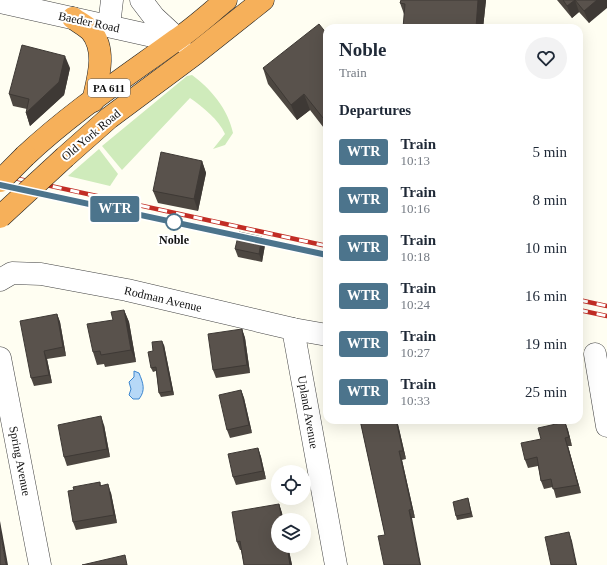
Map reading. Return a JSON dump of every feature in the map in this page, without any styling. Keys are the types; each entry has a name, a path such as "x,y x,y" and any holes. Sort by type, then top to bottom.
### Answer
{"highway":[{"name":"Old York Road","path":"0,181 42,140 178,39 226,0"},
{"name":"Old York Road","path":"0,218 65,156 109,118 264,0"},
{"path":"73,18 90,30 99,47 100,71 93,101"}],"street":[{"path":"109,26 112,0"},
{"path":"141,0 154,17 195,54"},
{"name":"Baeder Road","path":"0,2 109,26 178,39"},
{"name":"Rodman Avenue","path":"0,280 12,273 41,274 127,290 293,329 323,334"},
{"name":"Upland Avenue","path":"293,329 336,565"},
{"path":"594,354 607,426"},
{"name":"Spring Avenue","path":"0,358 40,565"}],"green space":[{"path":"192,75 218,100 231,124 233,133 225,145 213,149 225,134 215,119 190,98 122,170 102,146 187,76"},
{"path":"99,149 118,174 110,186 68,176"}],"water":[{"path":"134,371 139,373 143,383 143,393 139,399 133,399 129,395 131,389 129,382 134,377"}],"building":[{"path":"401,0 478,0 476,24 403,24 405,4 400,3"},
{"path":"563,0 575,0 567,6"},
{"path":"575,0 597,0 584,11"},
{"path":"319,24 323,29 323,118 304,94 291,105 263,68"},
{"path":"22,45 65,56 59,82 26,113 29,99 9,94"},
{"path":"161,152 202,161 194,199 153,191"},
{"path":"239,232 262,237 259,254 235,249"},
{"path":"124,310 131,350 101,355 100,351 93,352 87,324 113,320 111,312"},
{"path":"57,314 63,347 44,351 49,375 31,378 20,321"},
{"path":"242,329 247,365 213,370 208,334"},
{"path":"162,341 172,391 159,393 156,367 151,368 148,352 153,351 152,342"},
{"path":"241,390 249,425 227,430 219,395"},
{"path":"101,416 107,449 64,457 58,425"},
{"path":"361,424 397,424 403,451 399,451 412,509 409,510 420,565 384,565 378,536 385,535"},
{"path":"556,424 566,424 569,437 565,438 578,485 553,489 551,479 541,481 537,457 525,460 521,443 541,439 538,428"},
{"path":"258,448 263,471 233,477 228,454"},
{"path":"100,482 100,486 108,484 114,515 73,522 68,491 74,490 73,487"},
{"path":"468,498 471,513 456,516 453,502"},
{"path":"279,505 281,513 271,513 271,553 288,553 290,565 244,565 240,541 237,542 232,512"},
{"path":"0,530 6,565 0,565"},
{"path":"569,532 576,565 551,565 545,537"},
{"path":"125,555 127,565 82,565"}],"railway":[{"path":"0,175 323,245"},
{"path":"0,185 323,254"},
{"path":"583,301 607,306"},
{"path":"583,311 607,316"}],"train":[{"name":"WTR","path":"0,185 323,254"}],"place":[{"name":"Noble","path":"174,222"}]}
